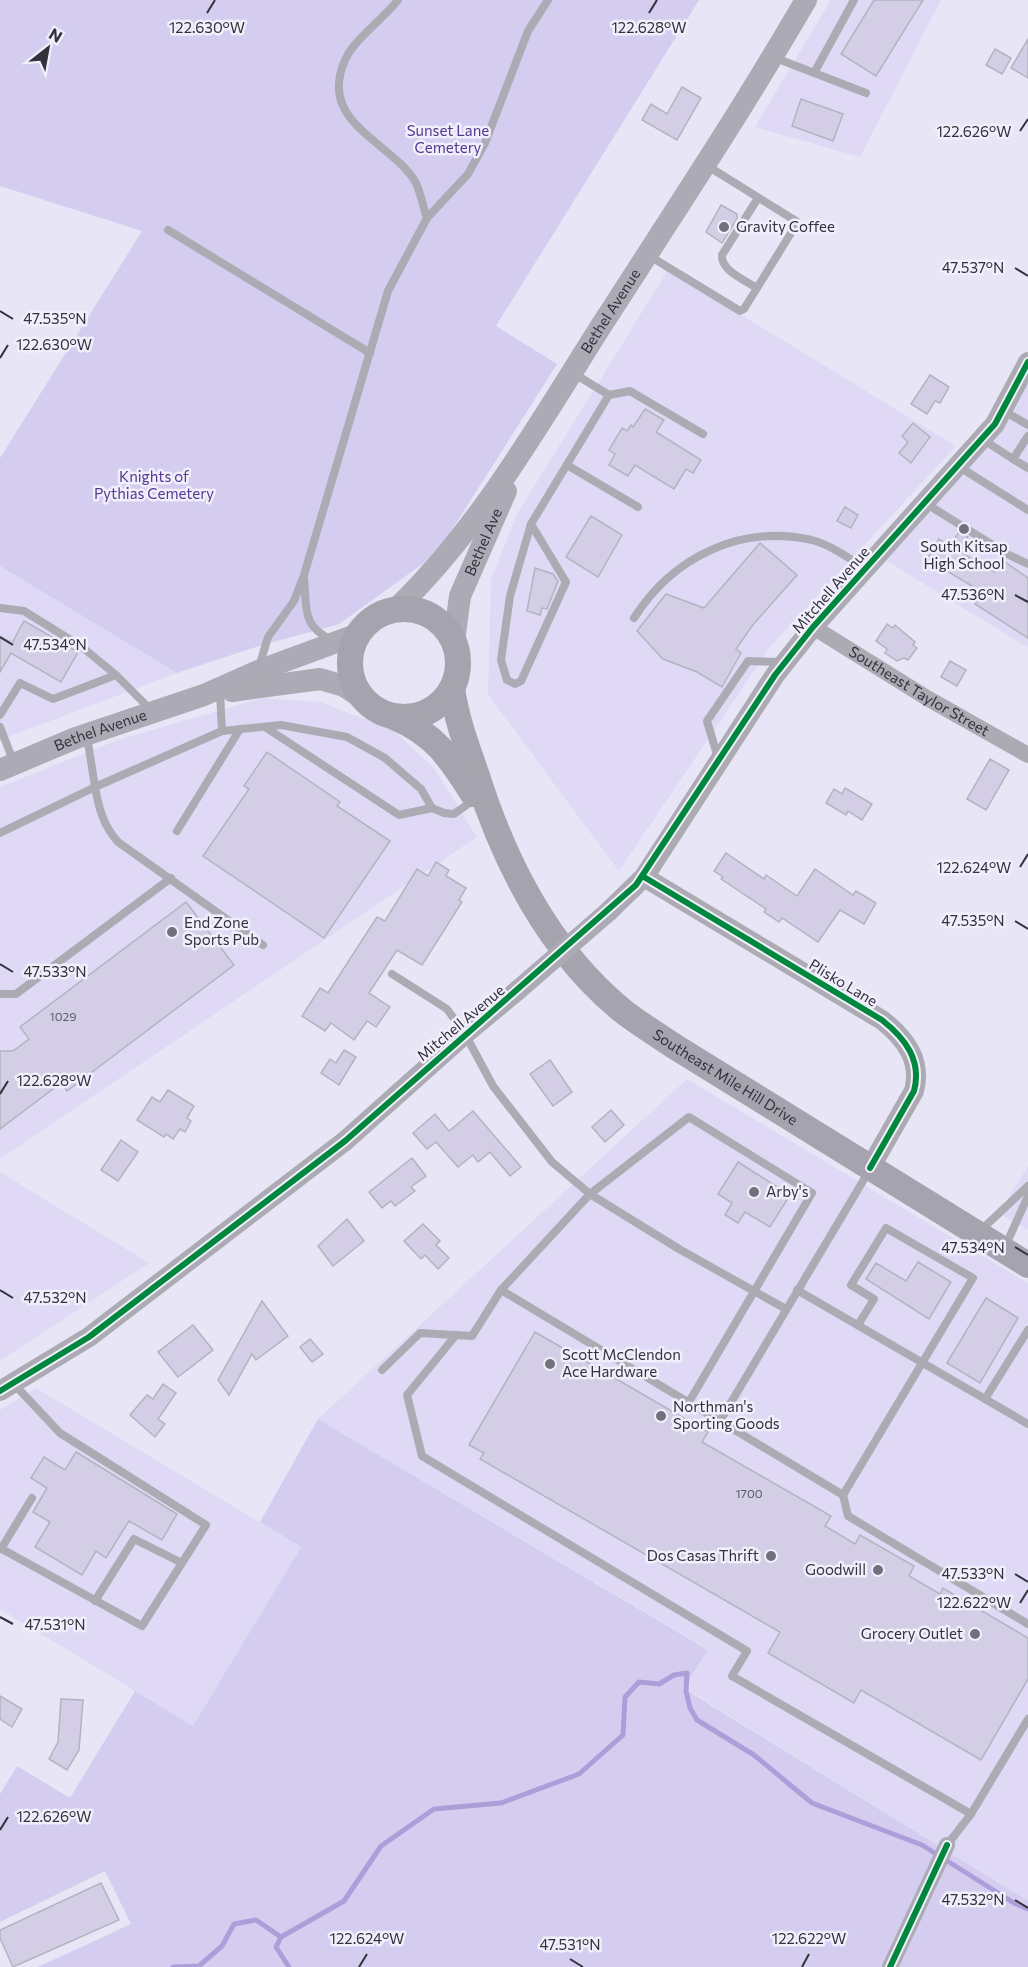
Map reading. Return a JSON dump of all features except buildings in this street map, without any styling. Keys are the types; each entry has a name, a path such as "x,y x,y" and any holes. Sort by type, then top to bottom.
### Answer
{"main road":[{"name":"Bethel Avenue","path":"396,609 429,578 524,449 705,165 806,0"},
{"name":"Bethel Ave","path":"454,641 460,596 524,449"},
{"path":"396,609 417,610 436,619 454,641 458,665 452,688 436,707 425,713 407,716 377,708 352,676 348,638 374,617 396,609"},
{"name":"Bethel Avenue","path":"212,694 258,671 348,638"},
{"name":"Bethel Avenue","path":"7,767 86,734 151,711 212,694 320,679 344,686 377,708"},
{"name":"Southeast Mile Hill Drive","path":"452,688 456,713 483,809"},
{"name":"Southeast Mile Hill Drive","path":"377,708 416,726 429,735 450,758 483,809 531,900 554,936 600,990 624,1012 668,1042 1028,1265"}],"street":[{"name":"Mitchell Avenue","path":"7,1387 89,1337 345,1141 465,1034 608,912 644,877 785,662 813,627 982,439 1023,386 1028,362"},
{"name":"Southeast Taylor Street","path":"813,627 927,698 1028,755"},
{"name":"Plisko Lane","path":"644,877 882,1020 900,1036 913,1053 917,1081 914,1091 870,1168"},
{"path":"890,1967 947,1845"}],"lane":[{"path":"398,0 353,46 345,59 340,82 341,93 343,105 352,121 415,183 427,218"},
{"path":"258,671 268,637 294,601 304,575 388,291 427,218 468,174 485,143 528,31 548,0"},
{"path":"814,72 854,0"},
{"path":"773,56 866,93"},
{"path":"648,254 740,311 744,309 796,225 796,221 705,165"},
{"path":"757,288 725,268 721,262 722,255 758,198"},
{"path":"168,230 370,353"},
{"path":"572,373 609,395 630,391 703,434"},
{"path":"531,524 566,582 521,681 515,684 507,680 501,660 510,596 531,524 609,395"},
{"path":"1004,411 1028,425"},
{"path":"1013,459 1028,436"},
{"path":"982,439 1028,468"},
{"path":"567,465 638,507"},
{"path":"957,466 1028,510"},
{"path":"924,502 1007,554 1028,564"},
{"path":"634,618 648,597 688,563 729,541 764,536 812,540 832,548 866,568"},
{"path":"304,575 308,618 312,627 318,634 348,638"},
{"path":"0,608 24,611 82,647 116,675 151,711"},
{"path":"719,762 707,721 748,661 785,662"},
{"path":"0,715 20,683 53,699 116,675"},
{"path":"212,694 222,731"},
{"path":"0,833 95,787 222,731 281,725 347,738 385,758 421,789 432,808"},
{"path":"264,727 399,815 432,808 444,813 483,809"},
{"path":"177,831 240,729"},
{"path":"1,732 7,767"},
{"path":"86,734 95,787 107,830 118,842 263,945"},
{"path":"0,994 16,994 171,878"},
{"path":"392,974 447,1009 465,1034 493,1086 552,1162 590,1194 753,1292 786,1309"},
{"path":"382,1370 420,1333 472,1336 501,1290 590,1194 689,1118 812,1192 689,1402"},
{"path":"720,1421 870,1168"},
{"path":"977,1234 1028,1186"},
{"path":"1004,1250 1028,1196"},
{"path":"858,1325 874,1299 851,1285 886,1228 973,1278 843,1495 848,1516 1028,1624"},
{"path":"501,1290 843,1495"},
{"path":"797,1290 1027,1422"},
{"path":"985,1399 1028,1330"},
{"path":"456,1335 407,1395 422,1456 747,1651 732,1676 971,1814"},
{"path":"7,1387 60,1433 206,1525 142,1626 1,1548 32,1498"},
{"path":"95,1601 134,1539 182,1563"},
{"path":"947,1845 971,1814 1028,1719"}],"shaded area":[{"path":"831,0 941,0 860,157 755,127"},
{"path":"668,270 956,446 770,647 619,871 488,695 491,580 517,514"},
{"name":"South Kitsap High School","path":"1028,362 1028,648 877,555 982,439"},
{"path":"0,566 177,673 0,740"},
{"path":"262,698 320,702 393,730 434,768 477,837 0,1159 0,787 118,740"},
{"path":"687,1079 1028,1283 1028,1901 683,1687 708,1649 318,1419"},
{"path":"1028,1166 1028,1230 999,1213"},
{"path":"0,1172 149,1263 0,1361"},
{"path":"36,1388 301,1547 193,1726 0,1609 0,1410"}],"green space":[{"path":"0,0 699,0 496,326 557,364 448,536 424,563 339,624 259,646 177,673 0,566 0,458 142,231 0,186"},
{"path":"318,1419 708,1650 683,1688 1028,1901 1028,1967 38,1967 131,1924 105,1871 0,1922 0,1794 17,1766 70,1798 135,1691 193,1726 301,1547 260,1522"}],"waterway":[{"path":"289,1967 276,1947 281,1937 344,1901 381,1846 434,1809 501,1803 579,1774 623,1735 625,1697 639,1682 659,1684 674,1675 687,1673 686,1691 690,1708 697,1720 754,1755 812,1803 922,1845 1014,1903 1028,1909"},
{"path":"173,1967 199,1966 222,1946 234,1924 256,1920 281,1937"}],"cycle path":[{"path":"0,1391 89,1337 345,1141 636,885 775,675 813,627 995,424 1028,362"},
{"path":"644,877 882,1020 905,1043 914,1060 916,1070 914,1091 870,1168"},
{"path":"890,1967 947,1845"}],"place":[{"name":"Gravity Coffee","path":"724,227"},
{"name":"South Kitsap High School","path":"964,529"},
{"name":"End Zone Sports Pub","path":"172,932"},
{"name":"Arby's","path":"754,1192"},
{"name":"Scott McClendon Ace Hardware","path":"550,1364"},
{"name":"Northman's Sporting Goods","path":"661,1416"},
{"name":"Dos Casas Thrift","path":"771,1556"},
{"name":"Goodwill","path":"878,1570"},
{"name":"Grocery Outlet","path":"975,1634"}],"park label":[{"name":"Sunset Lane Cemetery","path":"448,140"},
{"name":"Knights of Pythias Cemetery","path":"154,486"}]}
